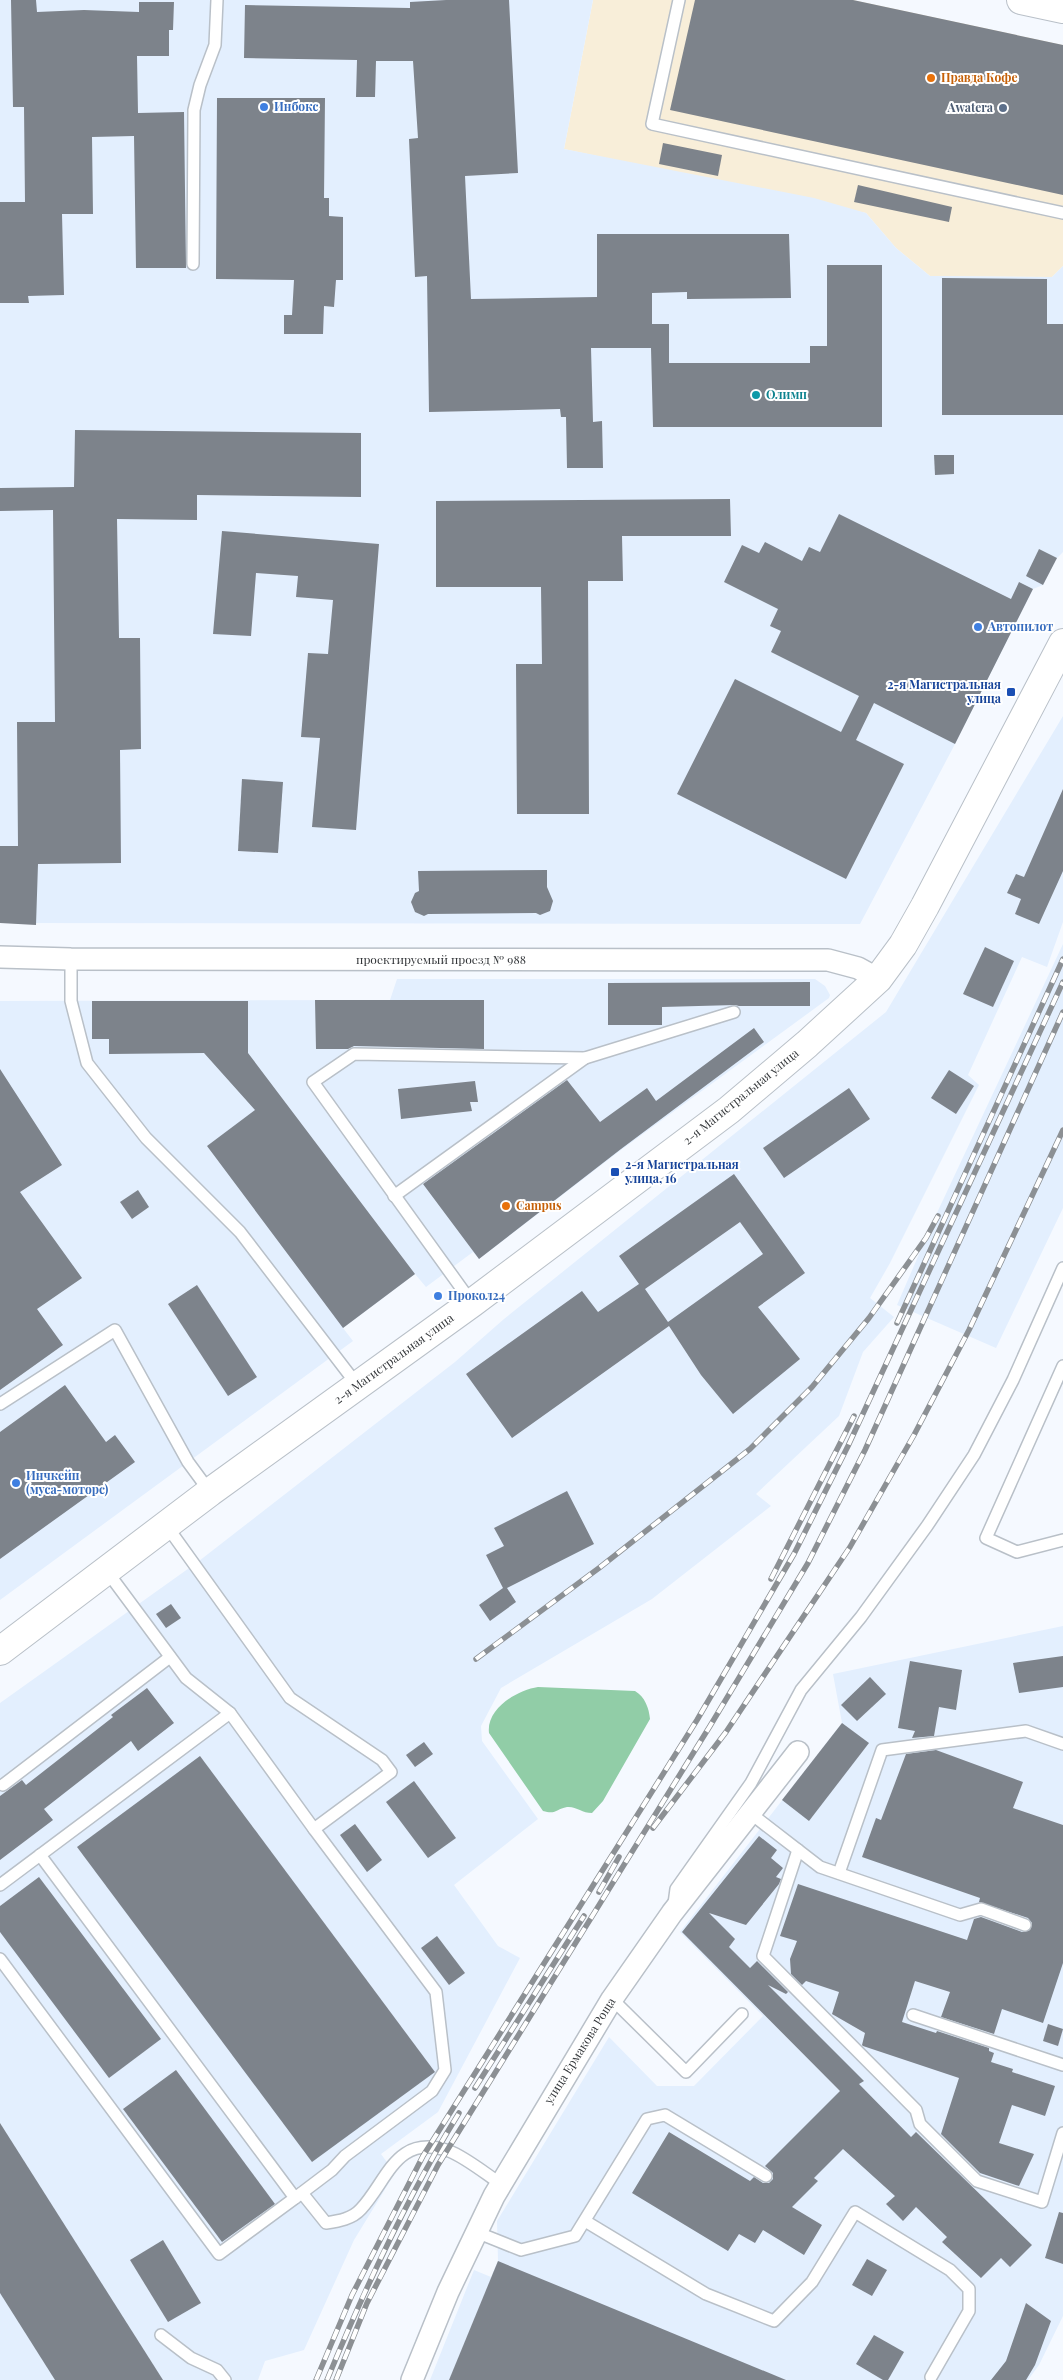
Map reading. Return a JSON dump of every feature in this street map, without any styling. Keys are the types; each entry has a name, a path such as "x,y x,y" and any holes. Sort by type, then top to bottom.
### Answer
{"street":[{"path":"1021,0 1063,10"},
{"name":"2-я Магистральная улица","path":"0,1650 210,1492 472,1303 730,1110 808,1044 878,978 902,945 925,906 1063,643"},
{"name":"проектируемый проезд № 988","path":"0,957 71,960 828,960 858,968 878,978"},
{"name":"улица Ермакова Роща","path":"412,2380 448,2292 501,2184 612,1999 672,1913 798,1752"}],"lane":[{"path":"193,264 194,110 200,85 215,45 217,0"},
{"path":"679,0 652,124 1063,213"},
{"path":"71,960 71,1001 87,1063 146,1138 240,1232 358,1386"},
{"path":"472,1303 312,1082 354,1054 585,1058 734,1012"},
{"path":"394,1196 585,1058"},
{"path":"672,1913 676,1889 751,1783 801,1690 861,1617 927,1526 974,1455 1013,1380 1063,1268"},
{"path":"0,1404 115,1330 188,1462 210,1492"},
{"path":"1063,1366 986,1538 1017,1552 1063,1540"},
{"path":"166,1525 290,1698 382,1760 391,1772 314,1829"},
{"path":"0,1959 220,2254 332,2170 345,2156 432,2091 445,2070 436,1992 230,1714 186,1678 106,1570"},
{"path":"3,1785 170,1657"},
{"path":"0,1885 230,1714"},
{"path":"839,1873 882,1750 1026,1731 1063,1744"},
{"path":"750,1813 820,1867 960,1916 981,1909 1025,1925"},
{"path":"798,1850 763,1956 916,2110 920,2124 977,2181 1042,2202 1063,2132"},
{"path":"40,1855 299,2195 326,2223 343,2221 361,2210 390,2166 406,2153 426,2146 450,2151 501,2184"},
{"path":"612,1999 686,2072 742,2014"},
{"path":"913,2015 1063,2065"},
{"path":"476,2232 522,2250 576,2236 647,2119 665,2114 766,2176"},
{"path":"585,2221 706,2294 774,2321 812,2282 855,2212 950,2270 970,2289 970,2311 931,2377"},
{"path":"160,2335 191,2358 217,2370 224,2380"}],"shaded area":[{"path":"0,0 593,0 564,149 814,198 866,213 896,248 930,276 1052,277 1063,266 1063,552 1056,559 1043,585 1033,589 955,744 860,924 0,923"},
{"path":"593,0 853,0 1063,45 1063,266 1052,277 930,276 896,248 866,213 564,149"},
{"path":"1063,716 1063,922 1047,967 1022,957 968,1075 979,1085 890,1263 870,1298 894,1317 863,1352 839,1416 756,1494 771,1506 652,1599 501,1688 481,1726 482,1741 538,1819 454,1885 498,1946 520,1958 438,2112 381,2154 395,2173 354,2240 304,2350 265,2361 258,2380 0,2380 0,1703 199,1561 455,1362 504,1319 886,1012"},
{"path":"1063,944 1063,1208 996,1348 897,1305 936,1215"},
{"path":"397,979 815,979 825,986 830,995 829,998 621,1150 479,1259 473,1252 426,1287 415,1274 343,1328 353,1341 0,1600 0,1001 390,1000"},
{"path":"1063,1626 1063,2316 1039,2365 1028,2380 430,2380 474,2270 491,2277 498,2261 497,2221 609,2037 657,2086 694,2086 763,2016 680,1932 842,1723 833,1674"}],"green space":[{"path":"538,1687 635,1691 646,1703 650,1719 603,1801 592,1813 570,1807 553,1812 543,1811 489,1733 489,1724 492,1716 505,1702 521,1692"}],"building":[{"path":"11,0 36,0 37,12 84,10 139,12 139,2 174,2 173,30 169,30 169,56 137,56 138,113 184,112 186,268 136,268 134,136 92,137 93,214 62,214 64,295 28,296 29,303 0,303 0,202 25,202 24,107 13,107"},
{"path":"509,0 518,173 465,176 471,299 597,297 597,234 789,234 791,298 687,299 687,292 652,293 652,324 669,324 669,363 810,363 810,346 827,346 827,265 882,265 882,427 653,427 651,348 591,348 593,422 602,421 603,468 567,468 566,417 561,417 560,409 429,412 427,276 415,277 409,139 418,138 413,61 376,61 375,97 356,97 357,60 244,58 245,5 410,8 410,2"},
{"path":"695,0 853,0 1063,45 1063,195 670,110"},
{"path":"217,98 325,98 324,198 329,198 329,216 343,217 343,280 336,280 334,307 324,306 323,334 284,334 284,315 292,315 294,280 216,279"},
{"path":"663,143 722,155 718,176 659,164"},
{"path":"858,185 952,207 949,222 854,202"},
{"path":"942,278 1047,279 1047,324 1063,324 1063,415 942,415"},
{"path":"75,430 361,433 361,497 197,495 197,520 117,519 119,638 140,638 141,749 120,750 121,863 38,864 36,925 0,923 0,846 18,846 17,722 55,722 53,510 0,511 0,488 74,487"},
{"path":"934,455 954,455 954,474 935,475"},
{"path":"730,499 731,536 622,536 623,581 588,581 589,814 517,814 516,664 542,664 541,587 436,587 436,501"},
{"path":"839,514 1011,599 1019,582 1033,589 955,744 874,703 856,740 904,764 846,879 677,794 735,679 841,732 859,696 771,652 781,631 770,626 778,609 724,582 742,545 759,553 765,542 802,561 809,547 820,552"},
{"path":"222,531 379,544 356,830 312,827 320,738 301,737 308,653 328,654 333,600 296,597 298,576 256,573 251,636 213,634"},
{"path":"1039,549 1057,558 1043,585 1026,576"},
{"path":"242,779 283,782 278,853 238,851"},
{"path":"1063,789 1063,871 1039,924 1015,914 1021,899 1007,893 1016,874 1024,877"},
{"path":"547,870 547,887 553,901 550,911 540,915 536,913 428,914 424,916 415,912 411,902 415,893 419,891 418,871"},
{"path":"985,947 1014,961 993,1007 963,994"},
{"path":"810,982 810,1006 735,1005 662,1007 662,1025 608,1025 608,983"},
{"path":"315,1000 484,1000 484,1049 354,1046 348,1049 316,1049"},
{"path":"92,1001 248,1001 248,1053 415,1274 343,1328 207,1146 255,1110 204,1053 109,1054 109,1039 92,1039"},
{"path":"754,1028 764,1042 479,1259 423,1184 567,1080 600,1122 647,1088 656,1101"},
{"path":"0,1069 62,1165 20,1192 82,1278 37,1309 63,1345 0,1390"},
{"path":"949,1070 974,1086 956,1114 931,1098"},
{"path":"475,1081 478,1102 470,1102 472,1111 401,1119 398,1089"},
{"path":"849,1088 870,1119 784,1178 763,1148"},
{"path":"734,1174 805,1273 758,1307 800,1359 733,1414 701,1375 669,1326 512,1438 466,1374 582,1291 598,1312 639,1284 619,1256","holes":["740,1222 763,1254 668,1322 645,1289"]},
{"path":"138,1190 149,1207 132,1219 120,1202"},
{"path":"197,1285 257,1377 228,1396 168,1304"},
{"path":"65,1385 106,1442 115,1435 135,1462 0,1559 0,1432"},
{"path":"567,1491 594,1544 507,1588 516,1602 490,1621 479,1605 503,1588 486,1555 504,1546 494,1528"},
{"path":"171,1604 181,1618 166,1628 156,1614"},
{"path":"1063,1656 1063,1687 1019,1693 1013,1663"},
{"path":"910,1661 962,1670 956,1710 939,1707 934,1736 912,1738 915,1731 898,1728"},
{"path":"870,1677 886,1694 857,1721 841,1705"},
{"path":"147,1688 174,1723 138,1751 131,1741 44,1809 53,1820 0,1860 0,1796 22,1780 26,1785"},
{"path":"842,1723 869,1743 809,1821 782,1800"},
{"path":"424,1742 433,1754 415,1767 406,1755"},
{"path":"936,1750 1023,1782 1013,1808 1063,1825 1063,1963 1043,2023 1002,2009 994,2034 941,2017 950,1992 915,1981 902,2022 989,2048 989,2051 994,2053 991,2062 1013,2069 1012,2072 1055,2086 1045,2116 1012,2105 999,2143 1034,2154 1019,2186 980,2173 941,2134 959,2078 863,2046 865,2033 832,2014 839,1992 806,1981 802,1985 791,1974 790,1959 797,1941 780,1936 798,1884 967,1940 974,1919 981,1917 1022,1932 1030,1930 1032,1923 1028,1918 979,1902 980,1898 862,1857 876,1818 881,1820 906,1754"},
{"path":"200,1756 435,2072 312,2162 77,1847"},
{"path":"414,1781 456,1838 428,1858 386,1802"},
{"path":"355,1824 382,1860 367,1872 340,1835"},
{"path":"759,1836 777,1850 771,1858 783,1868 776,1877 781,1879 779,1884 746,1925 709,1913 735,1939 729,1947 750,1968 757,1961 788,1992 786,1994 768,1985 864,2081 859,2084 911,2137 916,2132 1032,2245 1010,2267 1001,2258 981,2278 942,2242 947,2237 916,2207 903,2221 886,2204 895,2196 843,2149 814,2178 818,2181 792,2207 822,2225 804,2255 763,2230 755,2243 739,2234 728,2251 632,2193 669,2132 750,2181 754,2177 763,2183 769,2183 773,2179 773,2173 765,2166 840,2091 682,1932"},
{"path":"39,1877 161,2039 109,2078 0,1932 0,1906"},
{"path":"437,1936 465,1973 449,1985 421,1948"},
{"path":"1048,2024 1063,2029 1058,2046 1043,2041"},
{"path":"176,2070 275,2204 222,2242 123,2109"},
{"path":"0,2123 163,2380 55,2380 0,2293"},
{"path":"1059,2212 1063,2213 1063,2264 1045,2258"},
{"path":"163,2240 201,2303 168,2322 130,2260"},
{"path":"867,2259 887,2270 872,2296 852,2285"},
{"path":"498,2261 786,2380 449,2380"},
{"path":"1026,2303 1051,2321 1035,2365 1026,2380 991,2380 1006,2361"},
{"path":"874,2335 904,2352 888,2380 883,2380 856,2364"}],"railway":[{"path":"897,1323 1063,959"},
{"path":"316,2380 352,2295 423,2156 697,1720 794,1554 848,1446 1063,982"},
{"path":"336,2380 367,2303 438,2165 710,1726 808,1563 865,1450 1063,1012"},
{"path":"653,1828 726,1732 850,1547 914,1435 969,1330 1063,1130"},
{"path":"476,1659 599,1568 750,1449 812,1387 869,1318 926,1238 938,1216"},
{"path":"771,1579 854,1416"},
{"path":"599,1892 619,1857"},
{"path":"475,2088 584,1916"},
{"path":"327,2380 356,2311 404,2210 459,2113"}],"place":[{"name":"Правда Кофе","path":"931,78"},
{"name":"Инбокс","path":"264,107"},
{"name":"Awatera","path":"1003,108"},
{"name":"Олимп","path":"756,395"},
{"name":"Автопилот","path":"978,627"},
{"name":"2-я Магистральная улица","path":"1011,692"},
{"name":"2-я Магистральная улица, 16","path":"615,1172"},
{"name":"Campus","path":"506,1206"},
{"name":"Прокол24","path":"438,1296"},
{"name":"Инчкейп (муса-моторс)","path":"16,1483"}]}
